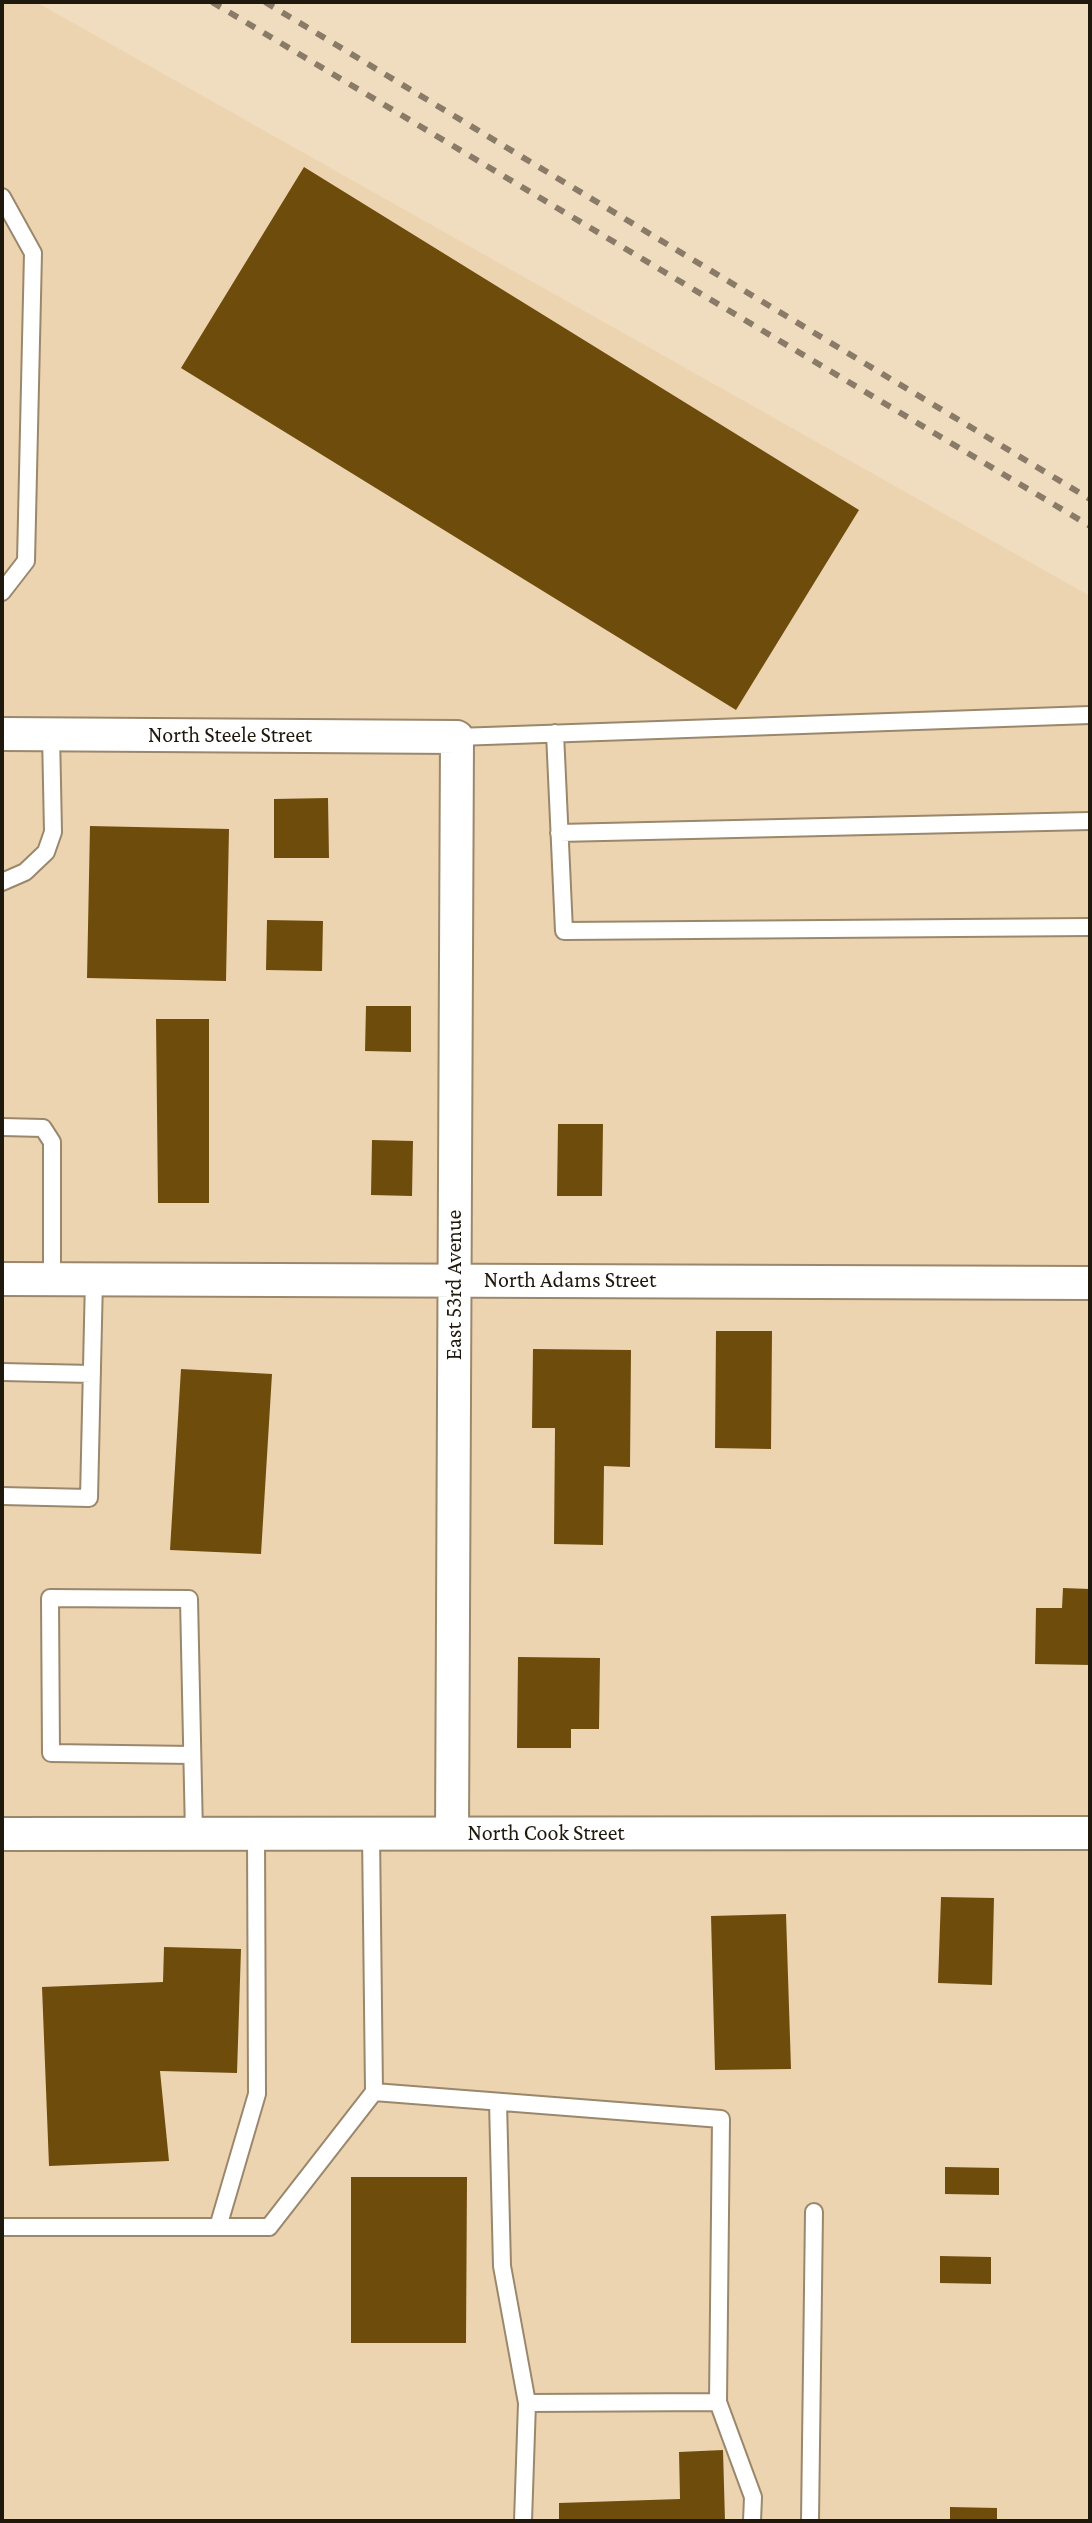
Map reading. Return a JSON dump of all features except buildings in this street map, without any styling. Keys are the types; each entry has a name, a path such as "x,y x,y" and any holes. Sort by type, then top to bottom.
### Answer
{"street":[{"name":"North Steele Street","path":"2,734 457,737"},
{"name":"East 53rd Avenue","path":"452,1833 457,737"},
{"name":"North Adams Street","path":"2,1279 1090,1283"},
{"name":"North Cook Street","path":"2,1834 1090,1833"}],"lane":[{"path":"2,197 33,253 26,561 2,592"},
{"path":"457,737 1090,715"},
{"path":"555,733 564,931 1090,927"},
{"path":"2,882 25,872 46,852 53,832 51,734"},
{"path":"559,833 1090,821"},
{"path":"2,1127 43,1128 52,1142 52,1279"},
{"path":"2,1496 89,1498 94,1279"},
{"path":"2,1372 92,1374"},
{"path":"192,1755 51,1753 50,1598 189,1599 194,1834"},
{"path":"218,2227 257,2094 256,1833"},
{"path":"2,2227 269,2227 374,2092 371,1833"},
{"path":"374,2092 721,2119 718,2402 753,2497 752,2521"},
{"path":"498,2102 502,2266 527,2403 523,2521"},
{"path":"810,2521 814,2212"},
{"path":"527,2403 718,2402"}],"shaded area":[{"path":"2,2 36,2 1090,596 1090,2521 2,2521"}],"railway":[{"path":"212,2 1090,526"},
{"path":"265,2 1090,499"}]}
